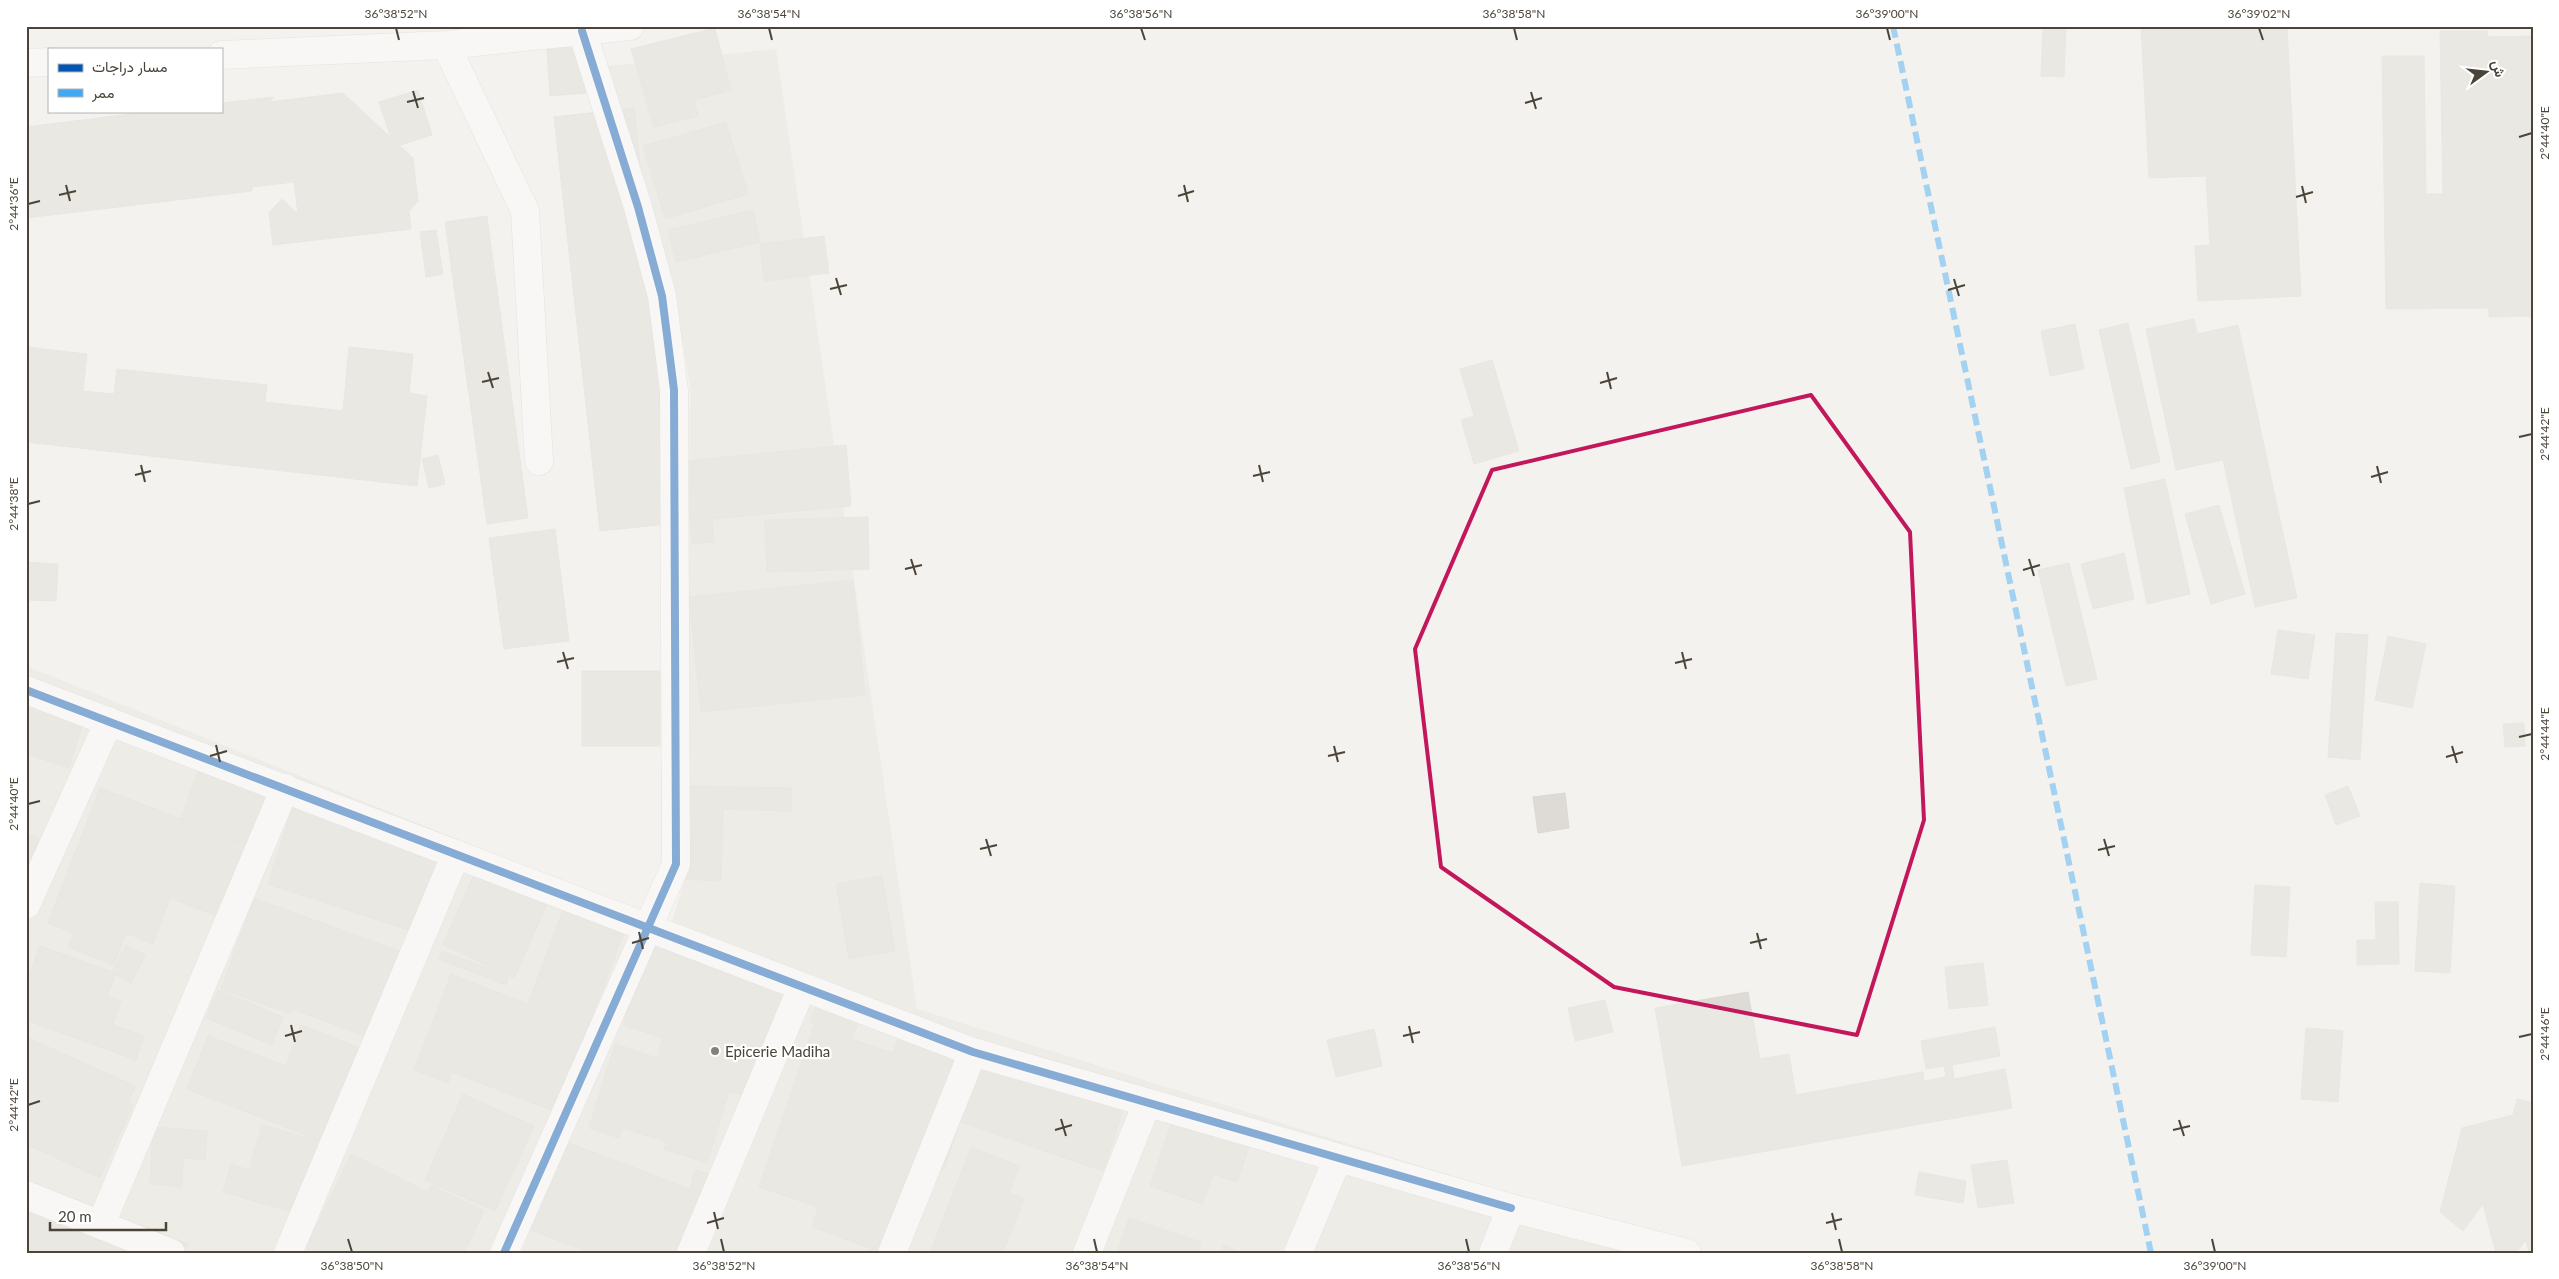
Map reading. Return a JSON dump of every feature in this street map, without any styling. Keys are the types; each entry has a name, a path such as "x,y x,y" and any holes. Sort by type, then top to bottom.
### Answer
{"street":[{"path":"222,55 446,45 630,26"},
{"path":"504,1253 676,864 674,390 662,296 638,207 582,31"},
{"path":"446,45 525,212 539,461"},
{"path":"26,63 48,62"},
{"path":"26,690 649,927 802,988 974,1052 1650,1248 1687,1253"},
{"path":"26,905 109,721"},
{"path":"101,1224 285,788"},
{"path":"288,1253 456,854"},
{"path":"691,1253 802,988"},
{"path":"892,1253 974,1052"},
{"path":"1087,1253 1147,1103"},
{"path":"1298,1253 1338,1158"},
{"path":"26,1195 171,1253"},
{"path":"1493,1253 1511,1208"}],"highlighted area":[{"path":"1811,395 1910,532 1924,820 1857,1035 1614,987 1441,867 1415,649 1492,470"}],"shaded area":[{"path":"776,49 917,1009 1699,1253 26,1253 26,666 671,925 688,869 690,387 674,288 608,66"}],"building":[{"path":"2043,26 2066,26 2064,77 2041,76"},
{"path":"2141,26 2287,26 2301,296 2198,301 2195,246 2210,245 2206,176 2149,178"},
{"path":"715,28 731,90 694,100 698,116 654,127 631,49"},
{"path":"594,31 599,92 550,96 546,34"},
{"path":"2440,31 2487,31 2488,37 2533,36 2533,316 2489,317 2489,308 2386,309 2382,56 2424,56 2426,194 2443,194"},
{"path":"418,90 432,135 394,147 379,102"},
{"path":"343,93 413,158 418,201 409,211 411,229 273,245 269,212 282,199 298,214 294,182 252,187 252,191 26,218 26,127 147,112 222,112 222,103 274,97 269,102"},
{"path":"634,108 679,523 600,531 554,117"},
{"path":"726,122 748,194 665,219 643,146"},
{"path":"753,210 760,242 676,262 668,230"},
{"path":"487,216 528,518 487,524 445,222"},
{"path":"436,230 443,274 426,277 420,232"},
{"path":"824,236 829,273 764,281 760,244"},
{"path":"2194,319 2197,334 2238,325 2297,598 2255,607 2223,460 2176,470 2146,329"},
{"path":"2128,323 2160,462 2131,469 2099,330"},
{"path":"2075,324 2084,369 2050,376 2041,331"},
{"path":"26,347 87,354 83,391 114,394 117,369 267,385 265,402 343,411 349,347 413,354 409,393 427,396 417,486 26,442"},
{"path":"1492,360 1519,451 1474,464 1461,420 1474,416 1460,369"},
{"path":"846,445 851,506 712,519 714,542 692,544 685,461"},
{"path":"438,455 445,484 429,488 422,459"},
{"path":"2165,479 2190,594 2147,604 2124,488"},
{"path":"2219,505 2245,594 2211,604 2185,514"},
{"path":"868,517 869,569 767,572 765,520"},
{"path":"555,529 569,641 504,649 489,538"},
{"path":"2124,553 2134,599 2093,609 2081,564"},
{"path":"26,562 58,564 56,601 26,600"},
{"path":"2069,563 2097,679 2066,686 2038,570"},
{"path":"853,580 865,695 701,712 689,597"},
{"path":"2278,630 2315,635 2308,679 2271,674"},
{"path":"2336,633 2368,635 2360,760 2328,757"},
{"path":"2388,636 2426,644 2412,708 2375,700"},
{"path":"582,671 660,671 660,746 582,746"},
{"path":"26,694 86,713 69,768 26,754"},
{"path":"2524,723 2525,746 2505,747 2503,724"},
{"path":"201,761 273,786 253,848 180,822"},
{"path":"685,786 792,788 791,811 723,809 721,881 683,879"},
{"path":"2348,786 2360,816 2336,825 2325,795"},
{"path":"100,788 255,847 227,920 170,898 153,944 126,933 114,965 68,947 74,933 48,923"},
{"path":"1565,793 1569,828 1538,833 1533,797"},
{"path":"296,796 446,845 417,933 268,884"},
{"path":"26,834 39,837 32,861 45,866 26,930"},
{"path":"480,861 552,893 514,978 443,945"},
{"path":"882,876 895,951 849,959 836,884"},
{"path":"2420,883 2455,886 2450,973 2415,971"},
{"path":"2255,885 2290,887 2286,957 2251,955"},
{"path":"254,898 410,955 379,1041 292,1009 290,1014 221,989"},
{"path":"567,899 628,922 556,1112 452,1072 448,1083 414,1070 451,974 528,1004"},
{"path":"2375,902 2398,902 2399,964 2357,965 2357,940 2376,940"},
{"name":"Epicerie Madiha","path":"649,940 790,984 755,1099 729,1091 707,1163 664,1149 667,1142 623,1128 619,1138 589,1128 615,1044 657,1058 663,1038 623,1025"},
{"path":"126,945 145,955 131,983 112,973"},
{"path":"40,946 116,973 107,996 121,1001 113,1025 144,1036 136,1060 26,1020 26,984"},
{"path":"442,951 508,976 506,985 439,959"},
{"path":"1983,963 1988,1005 1949,1009 1945,967"},
{"path":"218,990 283,1017 272,1045 206,1018"},
{"path":"1748,992 1760,1059 1789,1054 1796,1095 1923,1072 1924,1081 1946,1077 1944,1066 1926,1069 1921,1041 1995,1027 2000,1056 1952,1065 1954,1079 2005,1069 2012,1108 1682,1166 1655,1008"},
{"path":"819,998 862,1013 852,1039 893,1053 903,1023 1063,1089 1123,1110 1103,1171 960,1122 944,1170 924,1163 894,1253 868,1253 870,1248 812,1227 818,1207 759,1187 815,1023 810,1022"},
{"path":"1605,1000 1613,1032 1575,1041 1568,1008"},
{"path":"301,1025 370,1052 334,1146 187,1089 208,1036 286,1066"},
{"path":"2306,1028 2343,1031 2338,1102 2301,1099"},
{"path":"1374,1029 1382,1066 1336,1077 1327,1040"},
{"path":"26,1037 135,1086 128,1103 133,1105 100,1178 26,1144"},
{"path":"463,1094 534,1126 495,1211 425,1180"},
{"path":"2517,1099 2533,1103 2533,1253 2529,1253 2526,1240 2516,1253 2496,1253 2483,1204 2463,1231 2440,1212 2462,1128 2513,1115"},
{"path":"1173,1118 1250,1144 1237,1182 1213,1174 1203,1204 1150,1186"},
{"path":"262,1125 330,1144 309,1217 223,1192 231,1164 249,1170"},
{"path":"153,1127 207,1131 205,1160 183,1158 182,1187 150,1184"},
{"path":"564,1141 711,1197 690,1253 591,1253 531,1230"},
{"path":"971,1147 1019,1166 1009,1193 1024,1199 1003,1253 930,1253"},
{"path":"351,1154 428,1192 431,1185 484,1211 464,1253 314,1253 306,1248"},
{"path":"2007,1160 2014,1203 1978,1208 1971,1165"},
{"path":"695,1170 716,1176 711,1195 690,1189"},
{"path":"1919,1172 1966,1181 1963,1203 1915,1195"},
{"path":"26,1180 188,1244 184,1253 26,1253"},
{"path":"1129,1218 1201,1242 1198,1253 1117,1253"},
{"path":"1224,1245 1240,1253 1220,1253"}],"marked path":[{"path":"1893,26 2151,1253"}],"cycle path":[{"path":"504,1253 676,864 674,390 662,296 638,207 582,31"},
{"path":"26,690 973,1052 1511,1208"}],"place":[{"name":"Epicerie Madiha","path":"715,1051"}]}
